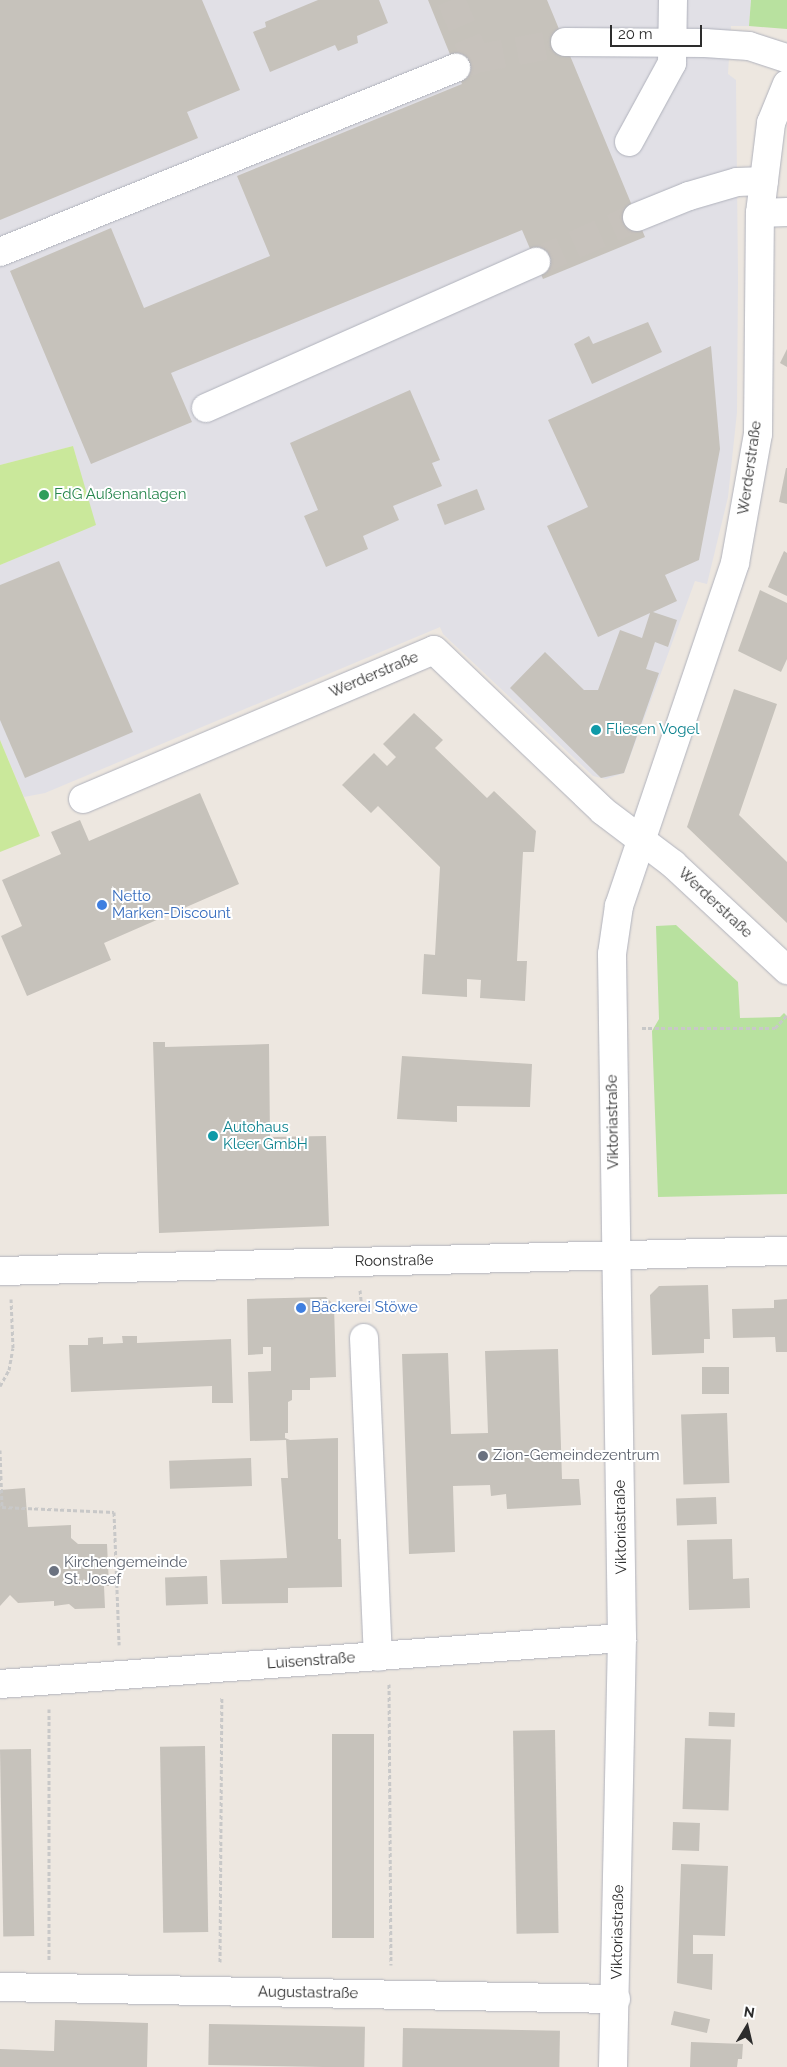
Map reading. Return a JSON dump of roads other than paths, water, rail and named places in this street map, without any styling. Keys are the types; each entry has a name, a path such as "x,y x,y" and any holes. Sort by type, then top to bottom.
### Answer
{"street":[{"path":"629,142 672,63 673,0"},
{"path":"565,42 749,46 787,58"},
{"path":"0,252 456,68"},
{"name":"Werderstraße","path":"640,840 735,563 758,434 760,212 771,123 787,84"},
{"path":"637,217 689,196 737,182 764,181"},
{"path":"760,212 787,212"},
{"path":"206,408 536,262"},
{"name":"Werderstraße","path":"83,799 434,650 603,811 673,864 787,970"},
{"name":"Viktoriastraße","path":"613,2067 616,1999 622,1638 611,1028 612,954 619,906 640,840"},
{"name":"Roonstraße","path":"5,1271 787,1250"},
{"path":"364,1338 383,1656"},
{"name":"Luisenstraße","path":"0,1684 622,1638"},
{"name":"Augustastraße","path":"0,1988 616,1999"}],"tunnel":[{"path":"451,0 476,59"},
{"path":"456,68 476,59 565,42"},
{"path":"536,262 637,217"}],"place":[{"name":"FdG Außenanlagen","path":"44,495"},
{"name":"Fliesen Vogel","path":"596,730"},
{"name":"Netto Marken-Discount","path":"102,905"},
{"name":"Autohaus Kleer GmbH","path":"213,1136"},
{"name":"Bäckerei Stöwe","path":"301,1308"},
{"name":"Zion-Gemeindezentrum","path":"483,1456"},
{"name":"Kirchengemeinde St. Josef","path":"54,1571"}]}
